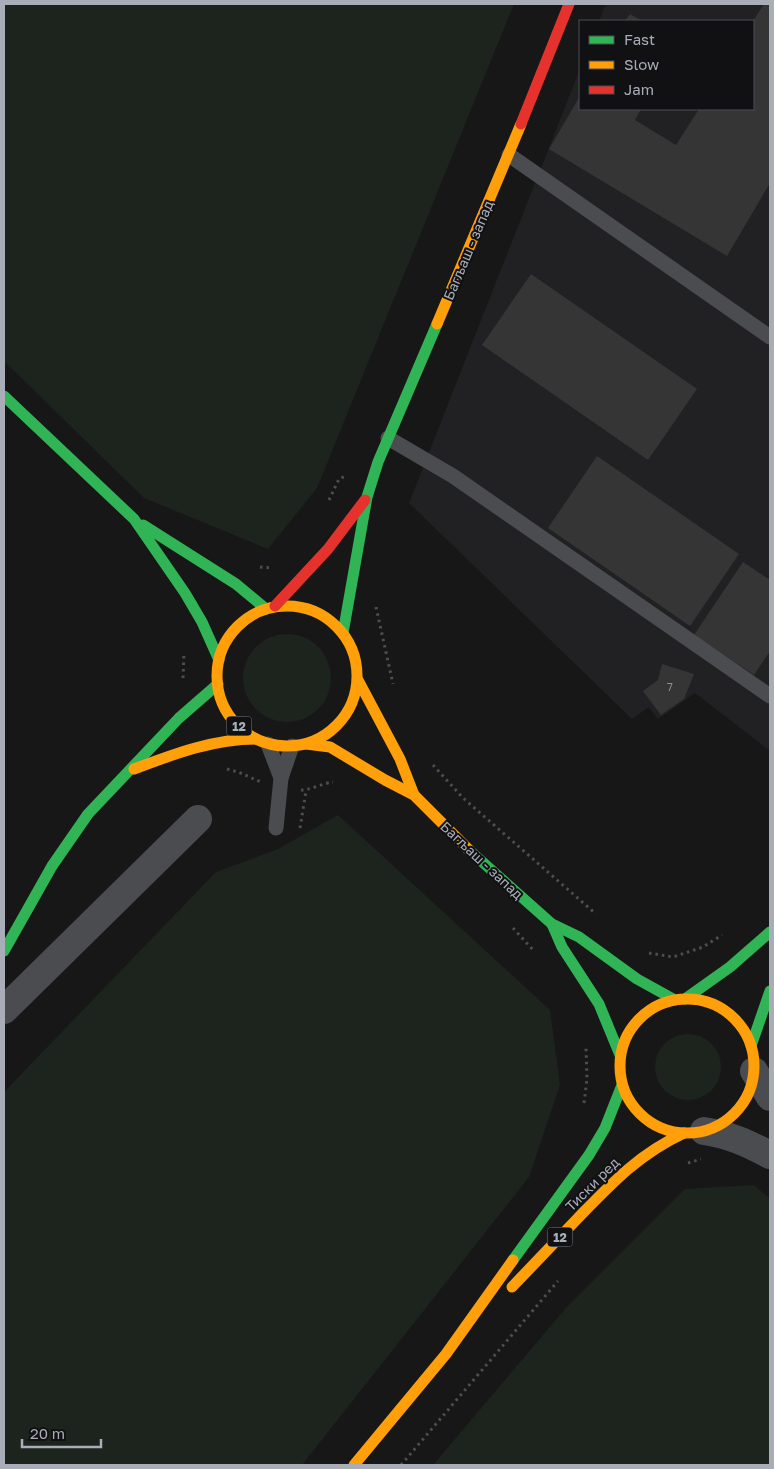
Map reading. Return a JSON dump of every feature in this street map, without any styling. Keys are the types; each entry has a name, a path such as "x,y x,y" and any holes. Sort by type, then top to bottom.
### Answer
{"main road":[{"name":"Багљаш - запад","path":"343,633 367,497 378,462 509,155 569,4"},
{"name":"12","path":"4,396 134,519 270,608"},
{"name":"Багљаш - запад","path":"270,608 328,549 367,497"},
{"name":"12","path":"134,519 185,593 202,622 219,660"},
{"name":"12","path":"297,606 318,612 332,621 343,633 353,650 358,680 352,704 342,720 328,733 299,745 262,741 244,731 230,716 220,698 217,672 219,660 228,640 241,623 253,614 270,608 297,606"},
{"name":"Багљаш - запад","path":"358,680 400,759 414,794"},
{"path":"4,952 52,866 88,814 179,718 218,684"},
{"path":"128,771 196,747 239,738 262,741"},
{"name":"Багљаш - запад","path":"299,745 330,747 384,780 414,794 470,851 552,924 578,937 637,979 680,999"},
{"name":"Багљаш - запад","path":"552,924 562,947 599,1004 620,1055"},
{"path":"680,999 730,967 770,932"},
{"path":"752,1059 770,991"},
{"name":"12","path":"680,999 706,1002 726,1011 741,1027 752,1059 750,1088 743,1102 732,1115 719,1125 694,1132 664,1129 645,1119 631,1104 622,1085 619,1065 625,1039 645,1013 659,1005 680,999"},
{"name":"Тиски ред","path":"354,1465 446,1354 589,1155 605,1128 622,1085"},
{"name":"Тиски ред","path":"446,1354 606,1189 635,1162 662,1142 694,1132"}],"street":[{"path":"4,1010 198,819"},
{"path":"752,1059 770,1097"},
{"path":"694,1132 723,1134 742,1140 770,1155"}],"lane":[{"path":"509,155 770,337"},
{"path":"388,438 453,476 770,696"},
{"path":"262,741 281,778"},
{"path":"276,828 281,778 299,745"}],"path":[{"path":"327,503 339,479 378,462"},
{"path":"255,566 264,569 279,567"},
{"path":"374,601 393,686"},
{"path":"181,685 185,657 183,647"},
{"path":"431,762 463,798 600,917"},
{"path":"222,768 238,772 260,782"},
{"path":"300,828 306,791 320,784 336,781"},
{"path":"507,922 539,956"},
{"path":"642,950 673,958 703,947 724,934"},
{"path":"583,1107 587,1079 586,1043"},
{"path":"680,1166 703,1158"},
{"path":"401,1465 562,1277"}],"shaded area":[{"path":"4,4 514,4 317,488 268,549 144,498 4,361"},
{"path":"606,4 770,4 770,751 695,693 658,719 649,707 632,719 409,503 579,72 579,110 754,110 754,20 599,20"},
{"path":"287,634 304,638 318,647 327,661 331,678 327,695 318,709 304,718 287,722 270,718 256,709 247,695 243,678 247,661 256,647 270,638"},
{"path":"338,815 550,1010 560,1085 529,1177 302,1465 4,1465 4,1092 216,872 278,849"},
{"path":"682,1034 694,1034 706,1039 716,1049 721,1061 719,1080 706,1095 694,1100 682,1100 670,1095 660,1085 655,1073 655,1061 660,1049 670,1039"},
{"path":"754,1185 770,1199 770,1465 433,1465 565,1309 685,1189"}],"building":[{"path":"764,4 770,4 770,183 727,256 549,149 579,98 579,110 640,110 635,120 676,145 698,110 754,110 754,20"},
{"path":"630,14 640,20 626,20"},
{"path":"531,274 697,389 648,460 482,345"},
{"path":"597,456 739,554 690,626 548,528"},
{"path":"743,562 770,580 770,651 754,675 694,635"},
{"path":"662,664 694,674 684,699 661,715 643,691 658,680"}],"traffic: fast":[{"path":"343,633 367,497 378,462 437,324"},
{"path":"4,396 134,519 185,593 202,622 219,660"},
{"path":"143,525 236,584 266,609"},
{"path":"4,951 52,866 88,814 179,718 218,684"},
{"path":"469,850 552,924 579,937 637,979 675,1000"},
{"path":"552,924 562,947 599,1004 620,1055"},
{"path":"685,999 730,967 770,932"},
{"path":"751,1046 770,991"},
{"path":"513,1260 589,1155 605,1128 622,1085"}],"traffic: slow":[{"path":"437,324 521,124"},
{"path":"287,606 301,607 314,611 337,626 352,649 356,662 357,676 356,690 352,703 337,726 314,741 301,745 287,746 273,745 260,741 237,726 222,703 218,690 217,676 218,662 222,649 237,626 260,611 273,607 287,606"},
{"path":"358,680 400,759 414,795"},
{"path":"134,769 179,753 209,745 256,739"},
{"path":"306,744 330,747 414,795 469,850"},
{"path":"687,999 713,1004 724,1010 734,1019 743,1029 749,1040 754,1066 749,1092 743,1103 734,1113 724,1122 713,1128 687,1133 661,1128 650,1122 640,1113 631,1103 625,1092 620,1066 625,1040 631,1029 640,1019 650,1010 661,1004 687,999"},
{"path":"512,1287 590,1205 627,1170 653,1150 684,1133"},
{"path":"354,1465 446,1354 513,1260"}],"traffic: jam":[{"path":"521,124 569,4"},
{"path":"275,606 328,549 365,500"}]}
